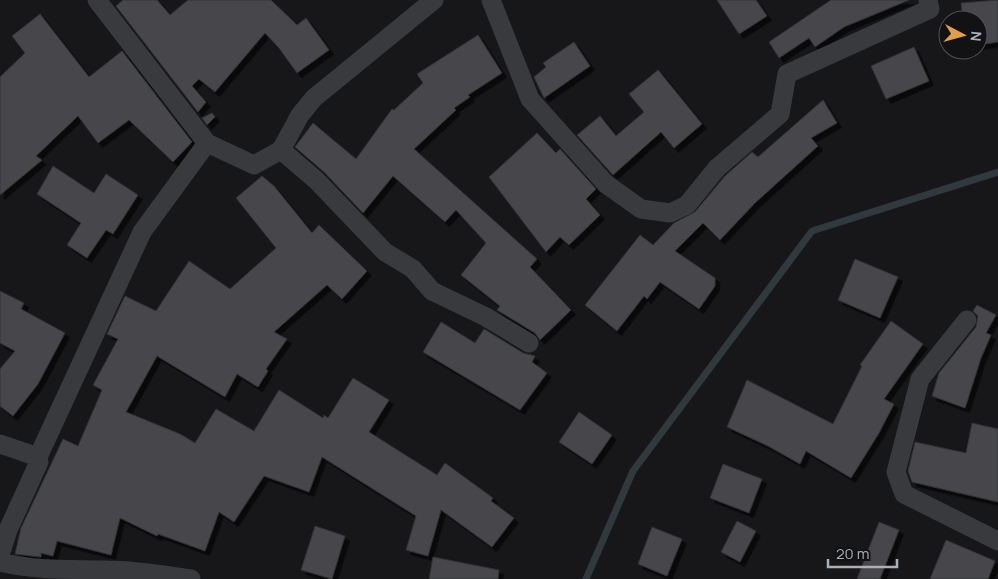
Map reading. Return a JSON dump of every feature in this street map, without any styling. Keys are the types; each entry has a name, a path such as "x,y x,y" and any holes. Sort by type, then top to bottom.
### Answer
{"street":[{"path":"97,0 207,143 254,165 281,150 300,115 314,98 434,0"},
{"path":"491,0 530,99 606,184 641,209 670,214 687,205 716,168 780,114 787,74 930,9 928,0"},
{"path":"0,555 8,530 39,462 38,457 142,232 207,143"},
{"path":"281,150 316,180 385,252 413,269 432,291 486,317 528,343"},
{"path":"967,320 920,379 896,472 904,494 998,541"},
{"path":"0,444 38,457"},
{"path":"0,562 20,567 58,571 108,570 191,579"}],"building":[{"path":"123,0 157,0 170,15 188,0 271,0 297,25 306,18 329,50 297,73 279,48 265,33 215,92 199,79 192,86 206,102 198,112 116,6"},
{"path":"717,0 756,0 767,16 739,34"},
{"path":"831,0 909,0 844,27 815,47 809,38 779,58 769,42"},
{"path":"998,0 998,42 988,44 988,10 962,10 961,3"},
{"path":"40,14 89,77 122,51 192,142 173,162 129,120 98,143 78,116 36,156 42,160 0,195 0,77 25,53 12,36"},
{"path":"478,35 502,73 468,95 470,97 454,108 456,110 414,149 537,259 530,267 571,310 540,340 535,333 497,310 500,306 461,275 486,243 456,210 445,222 393,176 363,213 324,172 295,147 313,123 356,159 392,109 394,110 423,83 417,74"},
{"path":"574,42 590,66 544,98 534,77 546,67 543,63"},
{"path":"914,47 929,81 886,99 871,66"},
{"path":"658,70 702,124 674,148 661,132 613,175 577,135 600,116 616,136 644,112 629,94"},
{"path":"823,100 837,123 811,138 818,146 755,203 720,240 703,223 675,251 715,278 715,286 699,309 660,282 647,299 644,296 617,331 585,305 640,235 653,245 674,223 695,212 725,176 752,152 758,157"},
{"path":"212,113 215,117 207,125 202,118"},
{"path":"537,133 556,153 560,149 596,189 586,199 600,215 569,245 560,237 546,252 489,177"},
{"path":"53,166 94,193 106,174 138,195 113,234 106,230 87,258 67,245 81,223 37,194"},
{"path":"262,176 274,186 312,233 319,225 367,271 342,299 327,285 274,332 287,339 266,369 268,371 258,387 237,374 225,397 157,356 126,412 180,434 195,443 216,409 254,431 279,390 323,418 324,415 328,418 353,378 389,400 369,432 437,475 445,463 493,498 491,501 514,518 492,547 441,510 428,556 406,550 416,516 322,457 309,492 264,476 234,522 219,512 205,551 158,534 157,536 120,518 111,555 57,541 53,556 41,553 41,557 15,554 21,528 63,439 78,446 102,390 93,385 118,339 107,334 125,296 156,311 189,261 230,289 276,248 236,198"},
{"path":"855,259 898,277 880,318 838,300"},
{"path":"0,291 24,303 21,309 65,333 38,384 13,416 0,406 0,369 15,351 0,343"},
{"path":"977,305 996,315 986,333 991,335 981,358 965,408 932,396 939,373 976,327 978,316 973,311"},
{"path":"891,321 923,344 884,399 894,404 879,433 851,478 806,451 800,464 768,446 727,427 747,380 833,424 862,366 860,365"},
{"path":"441,322 475,343 484,329 523,353 535,356 532,362 547,373 520,410 423,352"},
{"path":"579,412 612,435 592,464 559,442"},
{"path":"972,423 998,429 998,502 912,482 908,471 915,442 966,453"},
{"path":"723,464 762,479 749,513 710,498"},
{"path":"737,521 756,531 740,562 721,552"},
{"path":"879,522 899,530 880,579 857,579"},
{"path":"315,526 345,536 332,579 301,570"},
{"path":"652,527 682,539 667,576 638,564"},
{"path":"946,540 995,561 988,579 930,579"},
{"path":"433,557 499,570 498,579 429,579"}],"waterway":[{"path":"586,579 633,471 812,231 998,172"}]}
